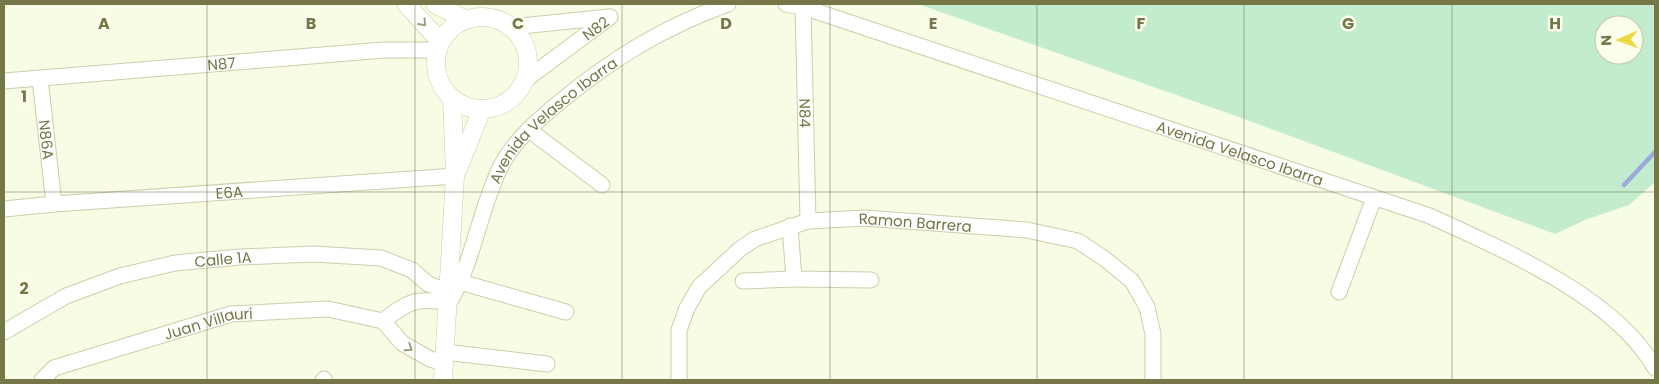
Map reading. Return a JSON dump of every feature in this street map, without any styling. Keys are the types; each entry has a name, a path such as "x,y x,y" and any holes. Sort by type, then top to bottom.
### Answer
{"street":[{"path":"406,4 439,46"},
{"path":"435,4 466,20"},
{"name":"Avenida Velasco Ibarra","path":"452,292 500,168 516,144 529,130 568,95 621,55 695,16 728,4"},
{"name":"Avenida Velasco Ibarra","path":"786,4 803,7 1439,220 1524,260 1571,288 1618,322 1634,339 1655,368"},
{"name":"N84","path":"803,7 808,221"},
{"path":"490,17 511,27 525,46 528,69 524,80 519,90 502,104 482,109 461,104 452,98 438,76 436,63 439,46 456,24 466,20 490,17"},
{"name":"N82","path":"511,27 610,17 524,80"},
{"name":"N87","path":"4,81 439,46"},
{"name":"N86A","path":"40,78 54,204"},
{"path":"443,380 452,292 455,176 452,98"},
{"path":"455,176 482,109"},
{"path":"529,130 602,185"},
{"name":"E6A","path":"4,209 455,176"},
{"path":"1339,292 1374,198"},
{"name":"Ramon Barrera","path":"679,380 679,330 687,308 699,288 740,249 755,239 808,221 865,218 1027,230 1078,242 1105,259 1132,281 1147,307 1153,334 1153,380"},
{"path":"790,226 794,279"},
{"name":"Calle 1A","path":"4,332 66,296 120,276 175,263 240,257 313,254 381,258 412,270 428,284 452,292"},
{"path":"743,281 794,279 871,280"},
{"path":"547,364 444,357 430,359 402,343 383,321 401,306 452,292 566,312"},
{"name":"Juan Villauri","path":"42,380 54,368 231,314 328,309 383,321"}],"green space":[{"path":"918,4 1655,4 1655,182 1629,205 1585,220 1555,234 1236,116"}],"waterway":[{"path":"1624,185 1655,152"}]}
